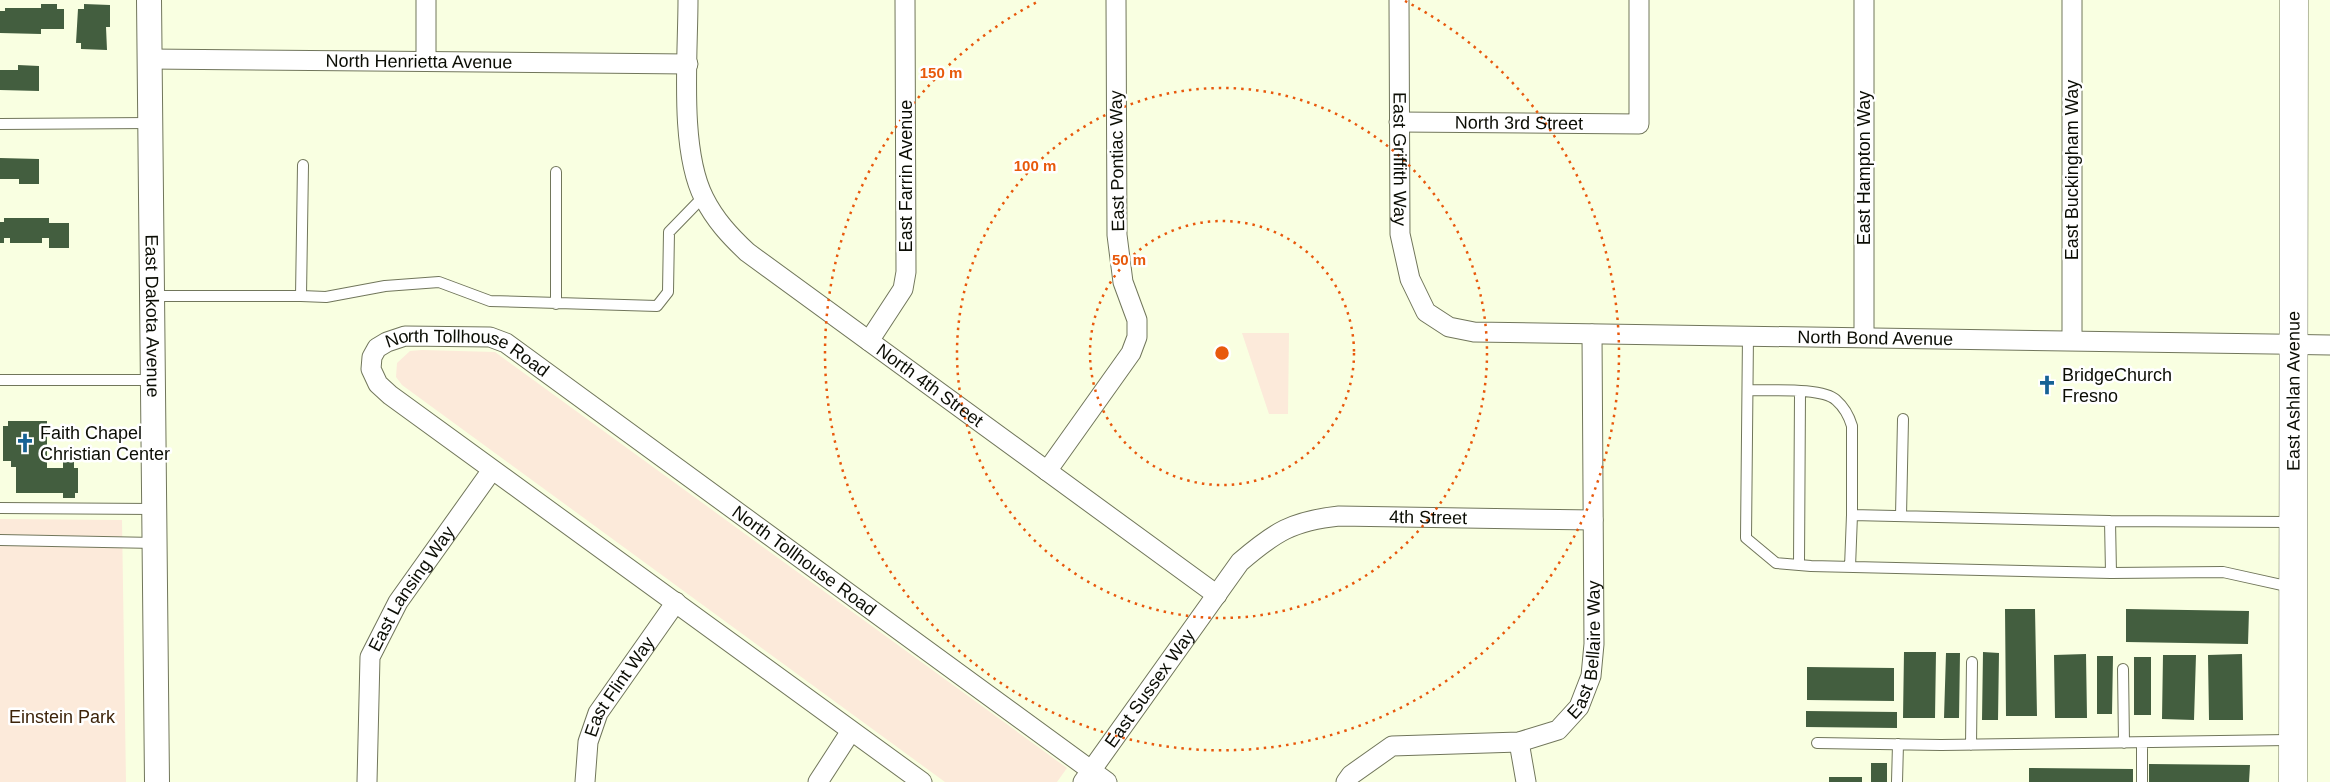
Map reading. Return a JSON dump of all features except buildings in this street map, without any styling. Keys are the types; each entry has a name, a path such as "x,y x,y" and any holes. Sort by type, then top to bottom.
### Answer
{"main road":[{"name":"East Ashlan Avenue","path":"2293,782 2294,0"}],"street":[{"name":"East Dakota Avenue","path":"149,0 157,782"},
{"path":"426,0 426,61"},
{"name":"North 4th Street","path":"688,0 688,125 692,163 703,197 722,228 746,252 1217,595"},
{"name":"East Farrin Avenue","path":"869,341 903,290 906,272 905,0"},
{"name":"East Pontiac Way","path":"1047,471 1131,353 1136,337 1137,320 1123,282 1117,235 1116,0"},
{"name":"East Griffith Way","path":"1399,0 1400,234 1410,279 1426,312"},
{"name":"North 3rd Street","path":"1399,122 1639,124 1638,0"},
{"name":"East Hampton Way","path":"1864,0 1864,337"},
{"name":"East Buckingham Way","path":"2072,0 2072,340"},
{"name":"North Henrietta Avenue","path":"150,59 688,64"},
{"name":"North Bond Avenue","path":"1426,312 1449,327 1474,332 2330,345"},
{"name":"East Bellaire Way","path":"1346,782 1351,775 1392,746 1519,742 1558,730 1579,707 1591,676 1594,644 1592,334"},
{"name":"North Tollhouse Road","path":"922,782 390,395 378,384 371,369 372,357 378,348 404,336 490,336 506,343 1087,776 1107,782"},
{"name":"East Lansing Way","path":"367,782 370,657 398,602 492,470"},
{"name":"4th Street","path":"1217,595 1240,562 1269,537 1286,528 1312,519 1339,516 1593,520"},
{"name":"East Sussex Way","path":"1087,776 1217,595"},
{"name":"East Flint Way","path":"585,782 588,742 598,712 676,602"},
{"path":"818,782 851,731"},
{"path":"1519,742 1526,782"}],"lane":[{"path":"0,124 150,123"},
{"path":"301,296 303,165"},
{"path":"556,172 556,304"},
{"path":"152,296 326,297 385,286 440,282 490,301 657,306 668,292 669,232 703,197"},
{"path":"1748,335 1749,390 1746,538 1776,563 1850,567 2111,573 2224,572 2294,588"},
{"path":"0,380 153,380"},
{"path":"1749,390 1824,394 1836,399 1848,414 1852,426 1850,567"},
{"path":"1799,565 1800,392"},
{"path":"1901,516 1903,420"},
{"path":"0,508 154,509"},
{"path":"1852,515 2110,521 2294,522"},
{"path":"2110,521 2111,573"},
{"path":"0,540 155,543"},
{"path":"1971,745 1972,662"},
{"path":"2123,669 2124,743"},
{"path":"1817,743 1971,745 2293,740"},
{"path":"2142,743 2142,782"},
{"path":"1897,782 1898,744"}],"green space":[{"path":"1242,333 1289,333 1288,414 1269,414"},
{"path":"410,351 495,352 1067,768 1057,782 945,782 402,385 396,377 397,363"},
{"name":"Einstein Park","path":"0,519 122,520 126,782 0,782"}],"place":[{"name":"BridgeChurch Fresno","path":"2047,385"},
{"name":"Faith Chapel Christian Center","path":"25,443"}]}
